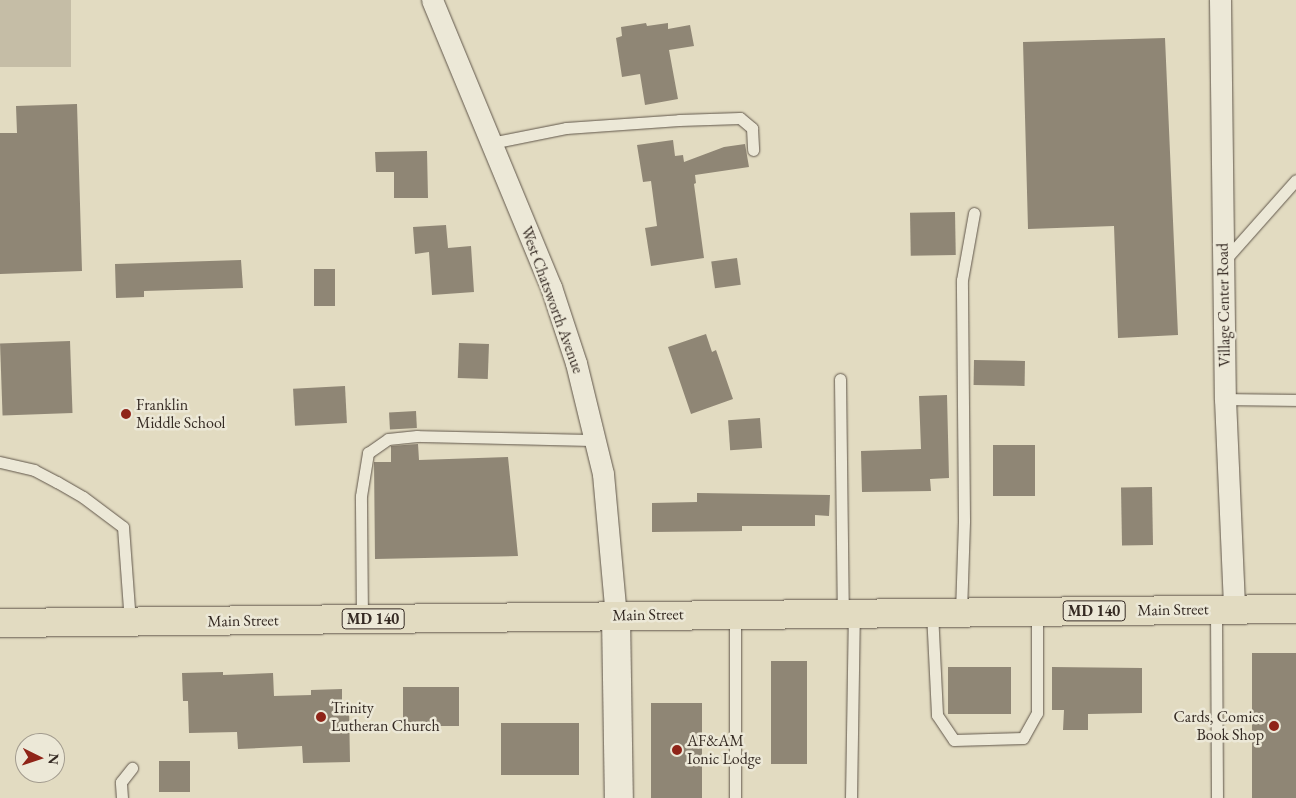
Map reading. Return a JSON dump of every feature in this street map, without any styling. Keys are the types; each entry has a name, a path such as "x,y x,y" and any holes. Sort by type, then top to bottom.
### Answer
{"main road":[{"name":"Main Street","path":"0,623 1296,609"}],"street":[{"name":"West Chatsworth Avenue","path":"432,0 551,287 576,363 603,474 616,616"},
{"name":"Village Center Road","path":"1220,0 1225,399 1225,610"},
{"path":"616,616 620,798"}],"lane":[{"path":"491,142 566,128 679,120 740,118 752,128 753,150"},
{"path":"1223,263 1296,180"},
{"path":"961,612 964,520 962,280 974,213"},
{"path":"840,379 849,613 851,798"},
{"path":"1225,399 1296,400"},
{"path":"362,619 361,496 368,453 388,439 417,436 596,440"},
{"path":"0,462 34,470 57,482 83,497 123,527 130,622"},
{"path":"1218,798 1225,610"},
{"path":"932,612 937,716 954,740 1023,738 1037,713 1037,612"},
{"path":"735,614 735,798"},
{"path":"122,798 120,782 132,768"}],"shaded area":[{"path":"0,0 71,0 71,67 0,67"}],"building":[{"path":"646,23 647,26 668,23 668,29 690,25 694,46 669,50 678,99 645,105 640,74 622,77 616,38 622,36 621,27"},
{"path":"1165,38 1178,335 1118,338 1114,226 1028,229 1023,42"},
{"path":"77,104 82,271 0,274 0,133 17,133 16,106"},
{"path":"673,140 675,156 683,155 684,162 724,147 745,144 749,167 695,175 696,183 694,184 704,258 651,266 645,228 657,226 651,181 643,182 637,145"},
{"path":"427,151 428,198 394,198 394,172 376,172 375,152"},
{"path":"955,212 956,255 911,256 910,213"},
{"path":"446,225 448,248 471,246 474,292 432,295 429,252 415,254 413,227"},
{"path":"737,258 741,285 715,288 711,262"},
{"path":"241,260 243,288 144,291 144,297 116,298 115,264"},
{"path":"314,269 335,269 335,306 314,306"},
{"path":"706,334 712,352 716,350 733,399 691,414 668,347"},
{"path":"70,341 73,413 3,415 0,343"},
{"path":"459,343 489,344 488,379 458,378"},
{"path":"974,360 1025,361 1025,386 974,385"},
{"path":"345,386 347,423 295,426 293,389"},
{"path":"947,395 949,478 930,479 931,491 862,492 861,451 921,449 919,396"},
{"path":"416,411 417,428 390,429 389,412"},
{"path":"760,418 762,448 730,450 728,420"},
{"path":"418,444 419,460 508,457 518,556 375,559 374,462 391,462 391,446"},
{"path":"993,445 1035,445 1035,496 993,496"},
{"path":"1152,487 1153,545 1122,546 1121,488"},
{"path":"697,493 830,495 829,516 815,515 815,526 742,526 742,531 652,532 652,503 697,502"},
{"name":"Cards, Comics Book Shop","path":"1252,653 1296,653 1296,798 1252,798"},
{"path":"771,661 807,661 807,764 771,764"},
{"path":"948,667 1011,667 1011,714 948,714"},
{"path":"1052,667 1142,668 1142,713 1088,714 1088,730 1063,730 1064,710 1052,710"},
{"path":"223,672 223,675 273,673 274,696 311,695 311,690 342,689 342,707 349,707 350,762 303,763 302,746 238,749 237,732 189,733 188,701 183,701 182,673"},
{"path":"403,687 459,687 459,726 403,726"},
{"name":"AF&AM Ionic Lodge","path":"651,703 702,703 702,798 651,798"},
{"path":"501,723 579,723 579,775 501,775"},
{"path":"159,761 190,761 190,792 159,792"}],"place":[{"name":"Franklin Middle School","path":"126,414"},
{"name":"Trinity Lutheran Church","path":"321,717"},
{"name":"Cards, Comics Book Shop","path":"1274,726"},
{"name":"AF&AM Ionic Lodge","path":"677,750"}]}
